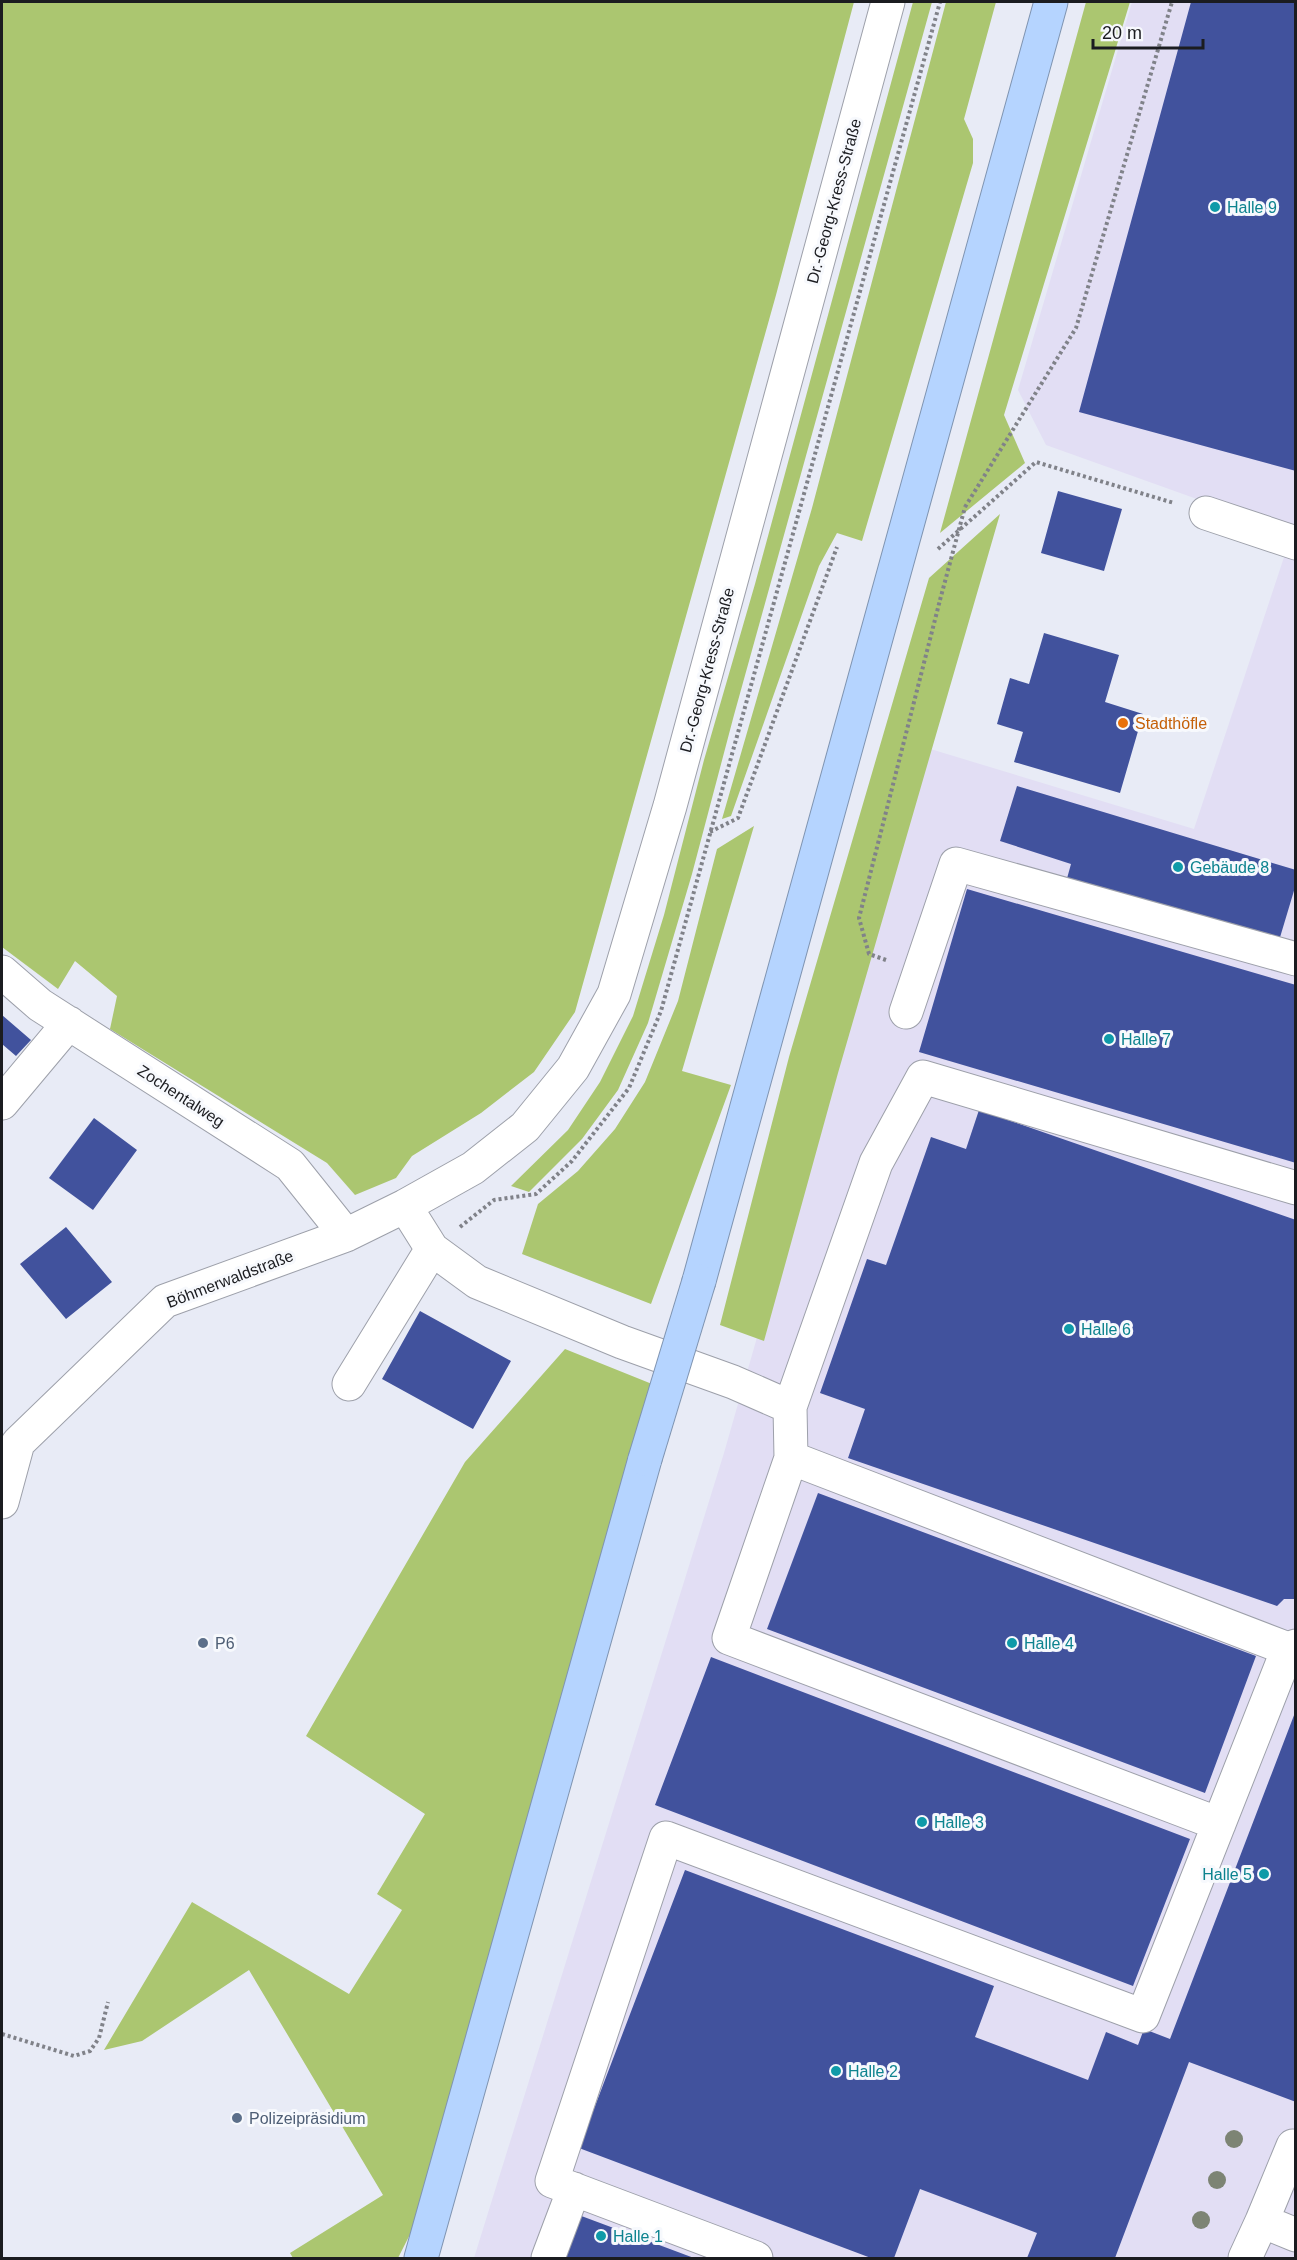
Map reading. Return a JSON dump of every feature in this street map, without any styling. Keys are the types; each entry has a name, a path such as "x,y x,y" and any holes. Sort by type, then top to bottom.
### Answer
{"highway":[{"path":"422,2259 645,1459 699,1281 1051,2"}],"street":[{"name":"Dr.-Georg-Kress-Straße","path":"405,1206 473,1168 525,1127 573,1068 614,994 673,795 888,2"},
{"path":"1206,513 1296,543"},
{"path":"906,1012 956,864 1296,959"},
{"name":"Zochentalweg","path":"2,972 40,1005 290,1165 346,1235"},
{"path":"2,1103 69,1023"},
{"path":"1219,1824 729,1638 791,1458 790,1407 876,1163 923,1077 1296,1188"},
{"name":"Böhmerwaldstraße","path":"2,1502 10,1436 165,1301 346,1235 405,1206"},
{"path":"405,1206 432,1249 477,1282 622,1342 733,1382 790,1407"},
{"path":"349,1384 432,1249"},
{"path":"756,2259 552,2181 666,1838 1143,2016 1292,1648 791,1458"},
{"path":"1245,2259 1293,2146"},
{"path":"548,2259 574,2189"},
{"path":"1262,2221 1296,2235"}],"path":[{"path":"919,972 869,954 859,918 940,600 965,507 1076,328 1172,2"},
{"path":"934,552 1036,462 1206,513"},
{"path":"710,832 738,818 837,547"},
{"path":"2,2034 74,2056 90,2051 99,2038 108,2002"}],"shaded area":[{"path":"1132,2 1295,2 1295,2258 474,2258 724,1453 764,1313 914,744 1194,829 1292,533 1046,445 1018,390"}],"green space":[{"path":"2,2 854,2 776,295 575,1012 534,1072 481,1113 412,1156 396,1178 355,1195 327,1163 110,1029 117,996 75,961 58,989 2,947"},
{"path":"913,2 932,2 692,874 648,1023 618,1090 582,1139 529,1192 511,1186 568,1130 600,1082 633,1016 664,915 704,760 755,584"},
{"path":"946,2 996,2 964,119 973,139 973,163 862,541 837,533 819,566 731,816 722,819 812,508"},
{"path":"1086,2 1130,2 1004,415 1025,463 940,533"},
{"path":"1000,514 838,1073 764,1341 720,1325 789,1057 929,578"},
{"path":"754,826 682,1071 731,1085 651,1304 522,1254 538,1204 578,1171 615,1129 645,1082 678,1001 717,849"},
{"path":"565,1349 657,1386 433,2189 398,2258 293,2258 290,2253 383,2195 249,1970 142,2041 104,2050 192,1902 349,1994 402,1910 377,1894 425,1814 306,1736 465,1462"}],"building":[{"name":"Halle 9","path":"1191,2 1296,2 1296,471 1079,412"},
{"path":"1058,491 1122,509 1104,571 1041,553"},
{"path":"1044,633 1119,655 1105,702 1143,714 1120,793 1014,762 1023,732 997,724 1010,678 1029,684"},
{"name":"Gebäude 8","path":"1017,786 1296,870 1296,884 1278,944 1066,882 1071,864 1000,841"},
{"name":"Halle 7","path":"967,889 1296,985 1296,1163 919,1052"},
{"path":"2,1015 31,1040 16,1056 2,1044"},
{"name":"Halle 6","path":"979,1110 1296,1220 1296,1599 1284,1599 1277,1606 848,1458 865,1409 820,1393 867,1259 886,1265 931,1137 966,1149"},
{"path":"94,1118 137,1150 93,1210 49,1178"},
{"path":"66,1227 112,1282 66,1319 20,1264"},
{"path":"420,1311 511,1361 473,1429 382,1379"},
{"name":"Halle 4","path":"818,1493 1256,1656 1205,1793 767,1629"},
{"name":"Halle 3","path":"711,1657 1190,1839 1133,1986 655,1805"},
{"name":"Halle 2","path":"1296,1710 1296,2102 1189,2062 1115,2258 1027,2258 1037,2233 920,2189 894,2258 871,2258 579,2148 685,1870 994,1986 975,2037 1088,2080 1106,2032 1138,2045 1144,2029 1170,2039"},
{"name":"Halle 1","path":"576,2214 694,2258 559,2258"}],"place":[{"name":"Halle 9","path":"1215,207"},
{"name":"Stadthöfle","path":"1123,723"},
{"name":"Gebäude 8","path":"1178,867"},
{"name":"Halle 7","path":"1109,1039"},
{"name":"Halle 6","path":"1069,1329"},
{"name":"P6","path":"203,1643"},
{"name":"Halle 4","path":"1012,1643"},
{"name":"Halle 3","path":"922,1822"},
{"name":"Halle 5","path":"1264,1874"},
{"name":"Halle 2","path":"836,2071"},
{"name":"Polizeipräsidium","path":"237,2118"},
{"name":"Halle 1","path":"601,2236"}]}
